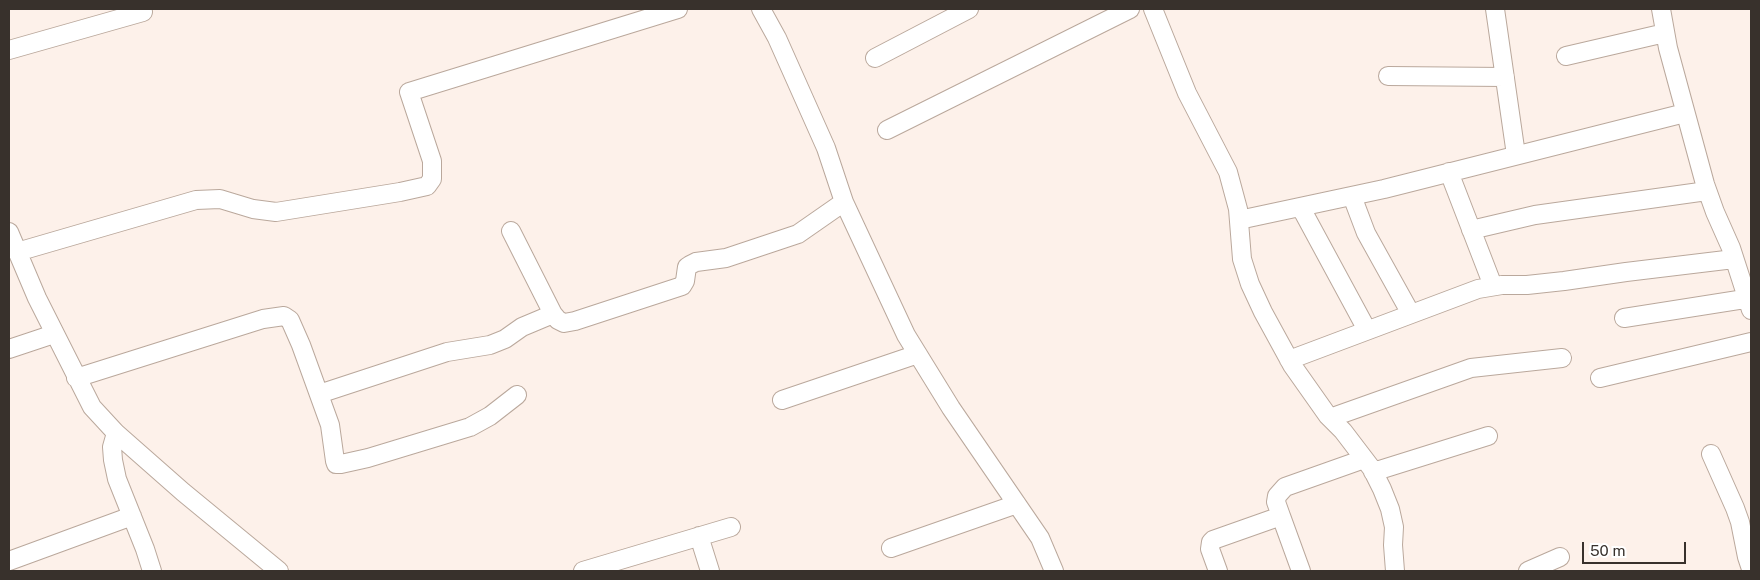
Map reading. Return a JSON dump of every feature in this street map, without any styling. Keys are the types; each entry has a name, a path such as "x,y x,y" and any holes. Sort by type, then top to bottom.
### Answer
{"street":[{"path":"17,252 196,200 220,200 253,209 276,212 427,186 432,178 432,162 409,92 678,9"},
{"path":"762,9 826,148 844,202 906,335 951,408 1040,538 1054,571"},
{"path":"875,58 969,9"},
{"path":"887,130 1130,9"},
{"path":"1153,9 1187,93 1228,172 1238,209 1242,259 1250,284 1263,312 1289,360 1311,393 1330,418 1344,431 1369,465 1390,509 1394,527 1395,571"},
{"path":"1495,9 1516,155"},
{"path":"1624,318 1750,302 1707,191 1685,113 1661,9"},
{"path":"9,50 143,12"},
{"path":"1566,56 1665,33"},
{"path":"1388,76 1505,76"},
{"path":"1239,220 1352,196 1685,113"},
{"path":"1449,172 1493,286"},
{"path":"1471,230 1535,215 1707,191"},
{"path":"1352,196 1366,233 1410,314"},
{"path":"511,231 553,314 564,323 682,286 685,281 687,267 690,265 696,262 726,258 798,234 844,202"},
{"path":"1301,208 1367,330"},
{"path":"9,232 54,334 92,407 116,433 182,492 279,571"},
{"path":"1289,360 1478,289 1493,286 1564,281 1734,259"},
{"path":"319,394 447,352 490,346 505,339 522,327 553,314"},
{"path":"76,378 262,319 284,316 290,320 330,425 336,464 368,458 470,427 490,416 517,395"},
{"path":"9,349 54,334"},
{"path":"1600,378 1751,342"},
{"path":"782,400 918,354"},
{"path":"1330,418 1471,368 1562,358"},
{"path":"116,433 112,447 117,479 152,571"},
{"path":"1301,571 1276,502 1277,496 1285,487 1488,436"},
{"path":"1711,454 1740,522 1751,569"},
{"path":"890,548 1017,504"},
{"path":"9,561 132,516"},
{"path":"1218,571 1210,549 1213,540 1281,516"},
{"path":"593,570 731,527"},
{"path":"699,536 710,571"},
{"path":"1528,571 1560,557"}]}
